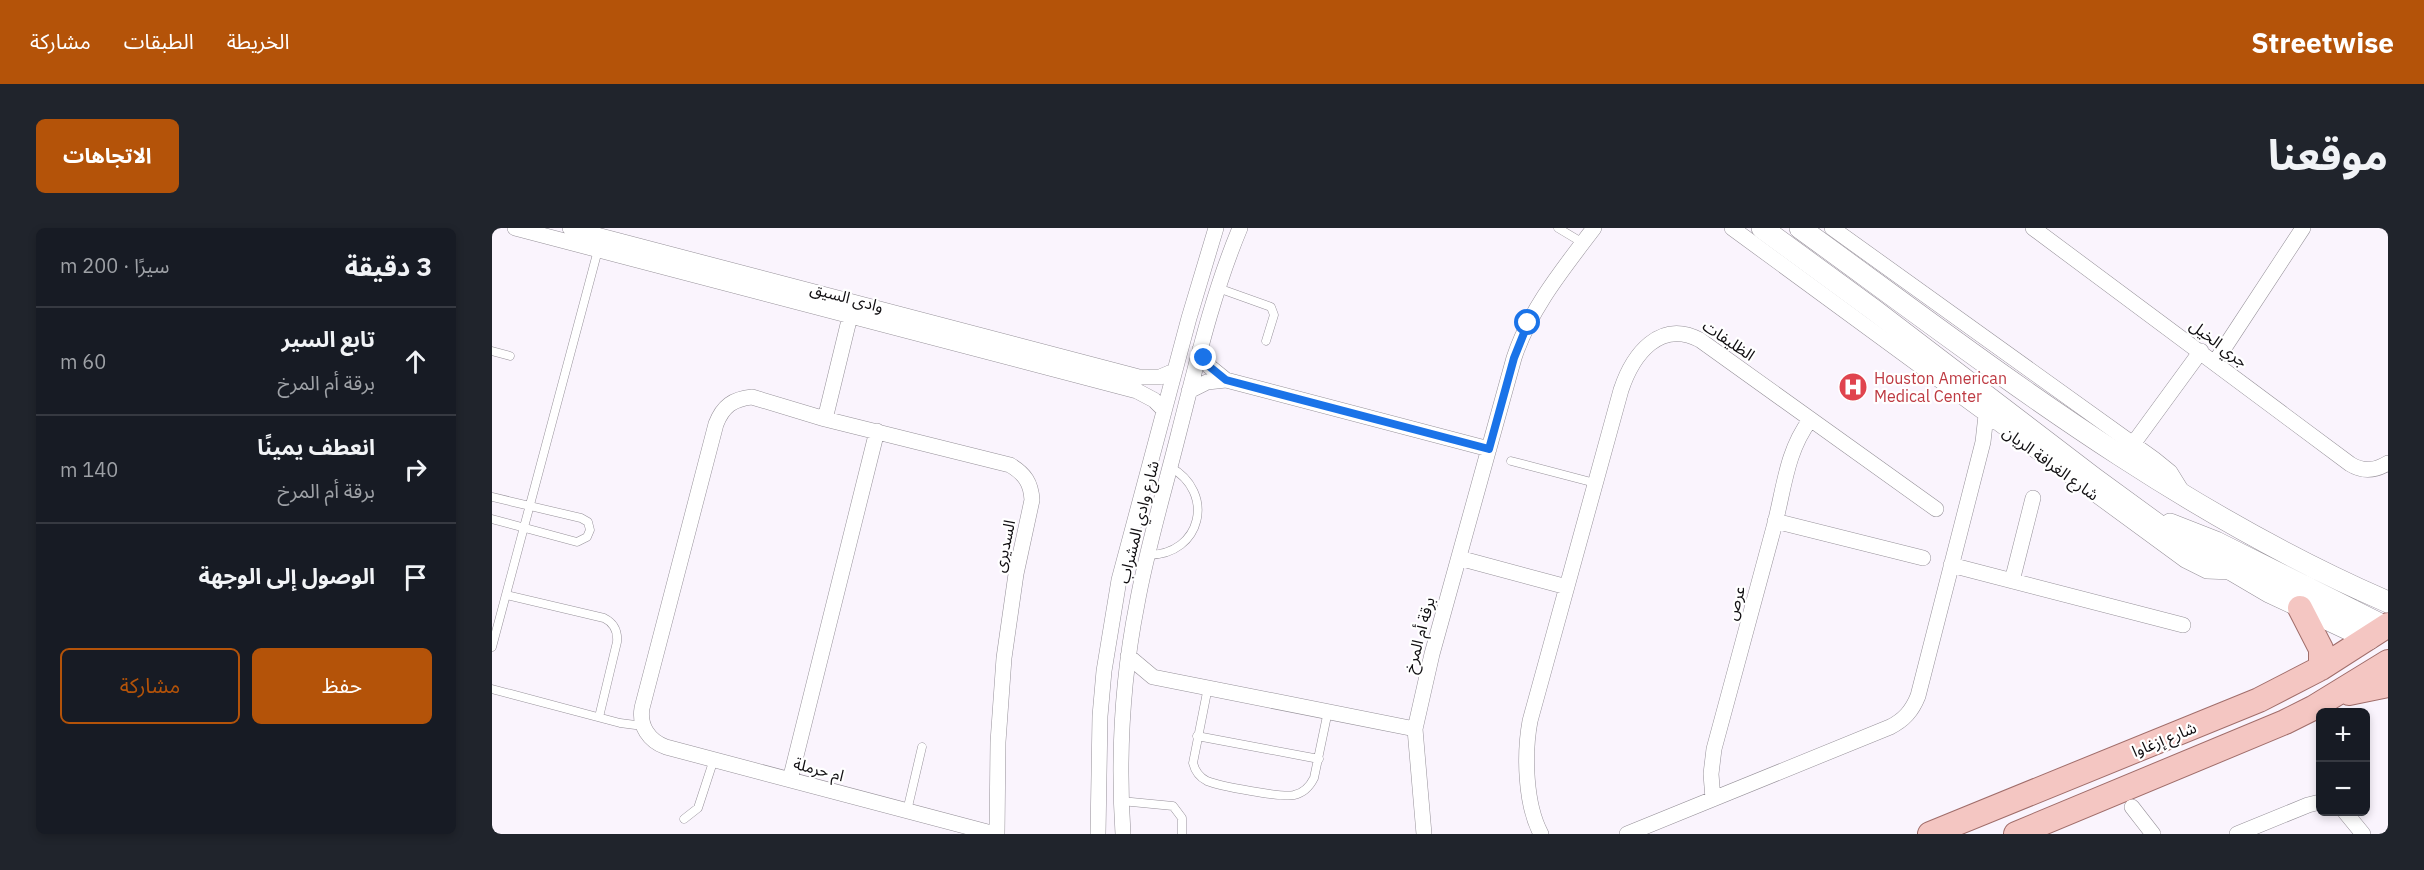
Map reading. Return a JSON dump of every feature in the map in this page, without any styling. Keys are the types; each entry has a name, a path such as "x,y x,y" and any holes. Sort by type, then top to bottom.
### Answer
{"main road":[{"name":"شارع الغرافة الريان","path":"1762,228 2149,519 2232,572 2300,608 2385,639"},
{"path":"1800,228 2072,425 2186,498 2276,548 2388,602"},
{"path":"1850,315 1874,310"},
{"path":"2074,811 2094,792 2118,776 2289,703 2337,676 2385,639 2200,535 2149,519"},
{"path":"2359,589 2388,584"},
{"path":"2300,608 2321,649 2321,668"},
{"name":"شارع إزغاوا","path":"1930,834 2241,707 2385,639"},
{"name":"شارع إزغاوا","path":"2016,834 2256,736 2335,696 2385,639"},
{"path":"2335,696 2388,685"}],"street":[{"name":"وادى السيق","path":"515,228 578,235 852,310 1137,391 1154,400 1164,410"},
{"name":"شارع وادي المشراب","path":"1098,834 1100,716 1119,580 1174,371 1216,228"},
{"name":"شارع وادي المشراب","path":"1123,834 1121,801 1124,690 1137,602 1200,349 1218,288 1240,228"},
{"name":"برقة أم المرخ","path":"1424,834 1415,729 1432,654 1489,449 1520,340 1540,302 1594,228"},
{"name":"شارع الغرافة الريان","path":"1732,228 2192,565 2207,571 2232,572"},
{"path":"1832,228 2170,472 2186,498"},
{"name":"جري الخيل","path":"2033,228 2054,234 2200,351 2350,464 2357,468 2373,470 2388,463"},
{"path":"2215,362 2303,228"},
{"name":"وادى السيق","path":"578,235 598,250 1139,377 1160,377 1174,371"},
{"path":"825,419 852,310"},
{"name":"الظليفات","path":"1541,834 1531,804 1527,736 1626,376 1643,350 1665,334 1677,332 1690,334 1936,509"},
{"path":"1200,349 1210,367 1226,380"},
{"path":"2133,444 2200,351"},
{"path":"1189,391 1207,382 1226,380 1489,449"},
{"name":"السديرى","path":"643,726 642,708 720,413 729,404 740,398 752,397 825,419 1010,465 1020,471 1031,489 1032,501 1016,574 1004,658 998,742 996,834"},
{"path":"1627,834 1890,727 1905,718 1918,696 1980,450 1986,415"},
{"name":"عرص","path":"1713,799 1711,774 1714,748 1793,448 1809,420"},
{"path":"790,780 877,431"},
{"path":"1980,450 2010,433"},
{"path":"2012,580 2032,498"},
{"path":"1775,521 1923,558"},
{"path":"1459,558 1567,587"},
{"path":"1951,565 2183,625"},
{"path":"1128,656 1153,676 1415,729"},
{"path":"1124,690 1153,676"},
{"name":"ام حرملة","path":"643,726 652,739 661,745 996,834"},
{"path":"2237,834 2316,803"},
{"path":"2132,807 2153,834"},
{"path":"2348,816 2363,834"}],"lane":[{"path":"1558,228 1583,243"},
{"path":"492,647 598,250"},
{"path":"1218,288 1271,308 1274,315 1266,341"},
{"path":"492,351 510,356"},
{"path":"1511,461 1595,483"},
{"path":"1149,555 1167,553 1182,545 1193,532 1198,516 1197,499 1191,483 1170,467"},
{"path":"492,497 584,519 590,526 590,534 584,540 577,542 492,519"},
{"path":"506,595 604,618 613,625 618,636 599,717"},
{"path":"1208,687 1193,763 1202,778 1213,782 1293,796 1306,789 1314,778 1328,711"},
{"path":"492,689 643,726"},
{"path":"1197,736 1319,759"},
{"path":"907,811 922,747"},
{"path":"684,819 698,808 714,759"},
{"path":"1121,801 1173,806 1182,818 1182,834"}],"place":[{"name":"Houston American Medical Center","path":"1853,387"}],"route":[{"path":"1204,358 1210,367 1226,380 1489,449 1514,358 1528,323"}]}
